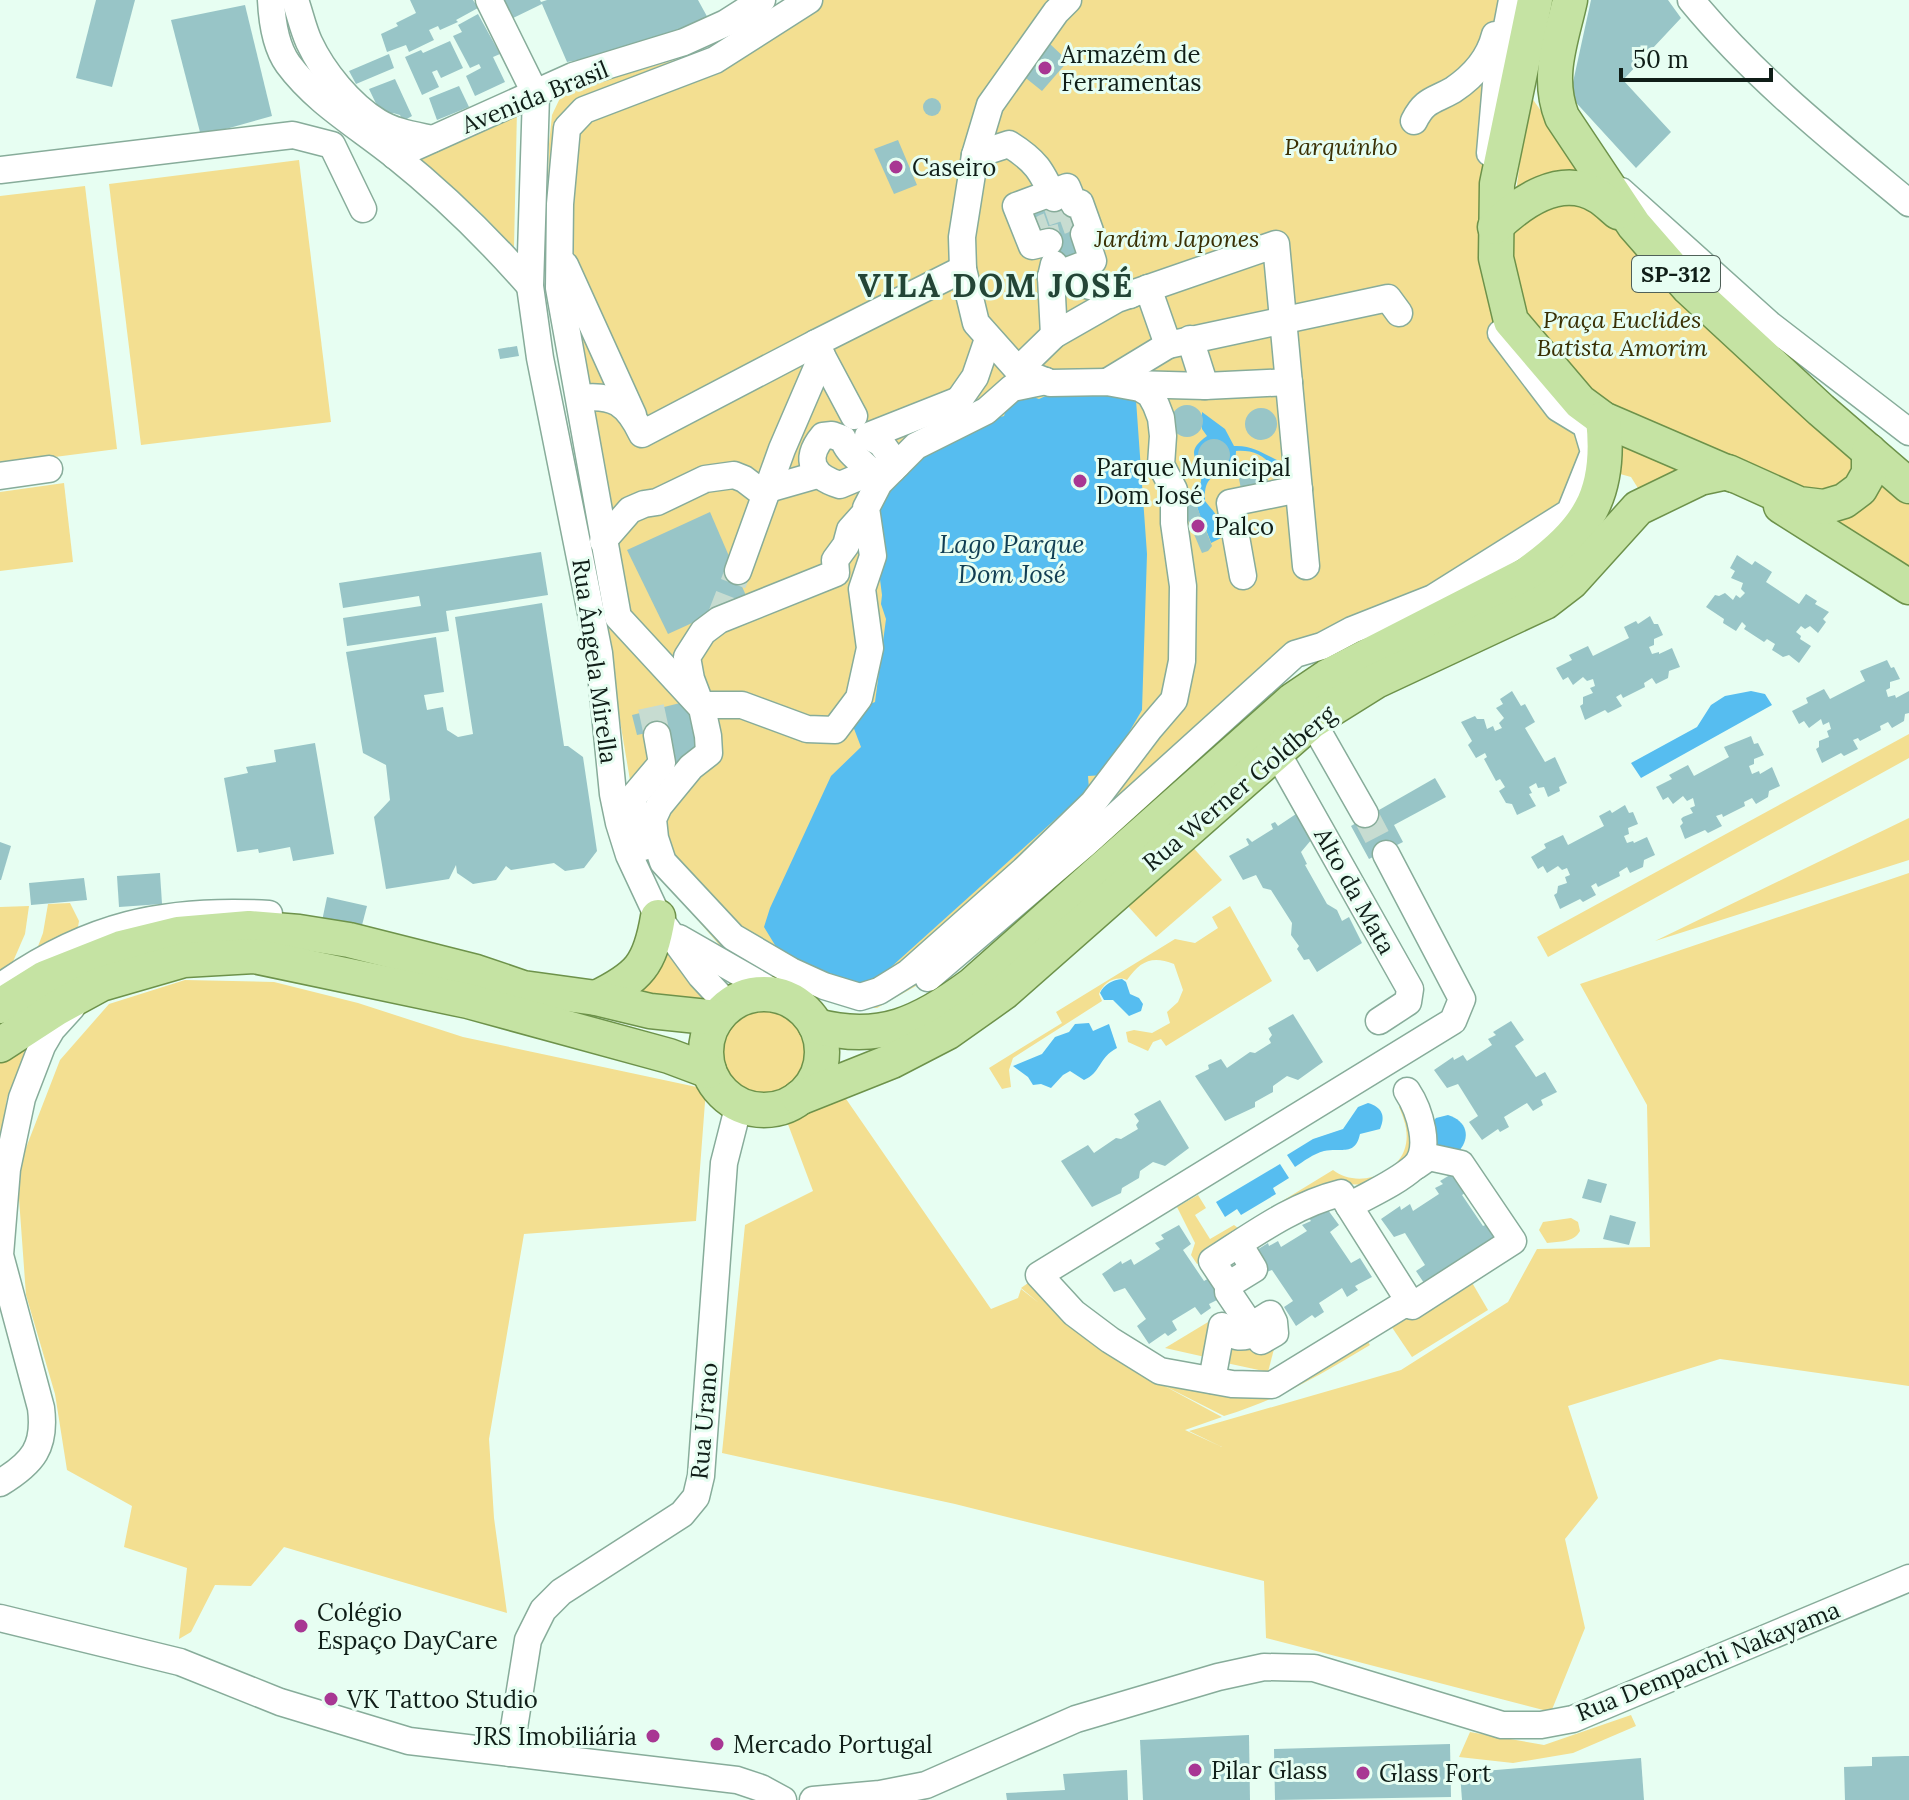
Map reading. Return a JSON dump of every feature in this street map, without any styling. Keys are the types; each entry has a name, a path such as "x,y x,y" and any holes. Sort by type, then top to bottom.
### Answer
{"main road":[{"path":"1535,0 1497,184 1496,258 1511,321 1580,402 1603,419 1799,504 1824,507 1844,501 1860,489 1869,473 1869,451"},
{"name":"SP-312","path":"1570,0 1553,79 1556,100 1562,117 1634,225 1689,288 1909,486"},
{"path":"1495,227 1534,196 1553,190 1578,188 1598,195 1634,225"},
{"name":"Rua Werner Goldberg","path":"816,1026 843,1033 892,1030 947,1003 983,975 1293,700 1327,677 1515,581 1551,557 1583,525 1595,502 1603,476 1607,445 1603,419"},
{"path":"1728,472 1909,587"},
{"name":"Rua Werner Goldberg","path":"799,1098 892,1061 934,1039 1003,993 1312,721 1376,681 1545,602 1571,582 1634,510 1687,483 1728,472"},
{"path":"1603,476 1627,493 1634,510"},
{"path":"596,998 624,985 638,973 664,924"},
{"path":"0,1006 45,978 110,951 178,934 249,928 299,932 349,940 709,1071"},
{"path":"0,1045 101,984 184,960 254,956 472,986 523,988 596,998 650,1011 723,1012"},
{"path":"762,994 780,996 801,1007 816,1026 822,1045 821,1065 813,1084 785,1106 770,1110 739,1104 720,1090 709,1071 706,1052 709,1035 723,1012 744,998 762,994"}],"street":[{"path":"271,0 275,37 286,61 310,89 395,156 484,233 530,286"},
{"path":"295,0 310,42 330,76 359,109 380,124 432,139"},
{"path":"489,0 536,95"},
{"name":"Avenida Brasil","path":"395,156 573,76 684,42 720,12 762,0"},
{"path":"702,708 618,617 559,288 560,204 567,128 584,110 715,60 809,0"},
{"path":"1046,381 1018,370 976,323 963,269 962,237 987,150 990,105 1056,12 1068,0"},
{"path":"1414,121 1422,105 1454,89 1484,63 1494,39 1502,0"},
{"path":"657,735 662,763 635,795 633,802 646,862 722,949 841,1008 877,1009 916,988 941,967 1086,843 1295,654 1322,646 1352,630 1433,598 1570,512 1594,452 1586,425 1558,408 1497,328 1482,259 1496,84 1512,0"},
{"path":"1691,0 1727,43 1789,104 1909,203"},
{"name":"Rua Ângela Mirella","path":"536,95 530,286 540,358 599,653 615,803 629,855 664,924 723,1012"},
{"path":"0,170 293,135 332,145 363,209"},
{"path":"987,150 1009,144 1034,161 1052,195"},
{"path":"1595,168 1769,324 1909,432"},
{"path":"1052,261 1093,261 1084,234 1090,231 1080,203 1074,204 1067,187 1016,206 1032,246 1052,261 1139,292 1179,342 1205,386"},
{"path":"1018,370 1054,335 1117,299 1276,244 1306,566"},
{"path":"560,257 642,434 819,350 963,269"},
{"path":"1052,261 1054,335"},
{"path":"1107,382 1179,342 1388,298 1399,313"},
{"path":"947,428 959,400 975,377 988,339"},
{"path":"819,350 855,430 847,451 887,469"},
{"path":"738,571 819,350"},
{"path":"603,541 630,510 657,502 705,479 734,475 766,492 817,475 840,485 887,469 916,446 986,411 1012,388 1046,381 1205,386 1289,382"},
{"path":"836,573 719,620 703,632 687,657 702,708 709,753 691,767 659,806 653,819 663,862 733,937 813,981 860,997 879,991 908,973 1093,803 1174,700 1182,661 1183,586 1174,523 1174,490 1161,465 1161,418 1150,394 1140,388 1107,382"},
{"path":"580,398 604,395 633,415"},
{"path":"817,475 813,466 814,446 823,436 959,400"},
{"path":"0,476 49,469"},
{"path":"702,708 707,705 742,705 807,729 835,730 859,698 870,648 862,589 873,556 866,512 867,504 887,469"},
{"path":"1243,576 1228,491 1299,489"},
{"path":"836,573 835,560 846,545 850,530 866,512"},
{"path":"836,573 862,589"},
{"path":"1312,721 1365,814"},
{"name":"Alto da Mata","path":"1276,751 1410,989 1408,1002 1379,1021"},
{"path":"1386,854 1462,999 1453,1021 1039,1275 1074,1313 1160,1371 1232,1384 1272,1385 1409,1301"},
{"path":"0,987 78,942 100,932 144,920 234,912 318,920 350,929"},
{"path":"664,924 780,996"},
{"path":"0,1483 35,1456 44,1429 0,1254 7,1169 22,1098 42,1046 65,1012 101,984"},
{"path":"1407,1091 1422,1123 1422,1151 1416,1166"},
{"name":"Rua Urano","path":"510,1753 528,1640 543,1610 561,1592 672,1522 696,1497 701,1476 724,1163 739,1104"},
{"path":"1294,1372 1277,1344 1260,1331 1228,1292 1228,1285 1212,1261 1284,1215 1341,1193 1349,1206 1412,1306 1513,1241 1507,1213 1461,1164 1429,1157 1349,1206"},
{"path":"1212,1380 1222,1326 1234,1336 1246,1337 1260,1331"},
{"name":"Rua Dempachi Nakayama","path":"813,1800 929,1793 1076,1719 1218,1677 1264,1667 1314,1668 1502,1725 1541,1725 1573,1719 1909,1578"},
{"path":"0,1618 180,1662 280,1702 409,1741 737,1780 783,1800"}],"green space":[{"name":"Parque Municipal Dom José","path":"786,0 1510,0 1479,258 1592,452 1568,510 1432,596 1322,643 916,986 877,1008 842,1006 722,948 647,862 632,792 546,283 549,144 552,115 561,96 723,42"},
{"path":"1529,94 1588,177 1516,192"},
{"path":"517,110 514,247 478,210 419,163 420,158"},
{"path":"299,160 331,422 141,445 109,184"},
{"path":"85,186 117,449 0,464 0,196"},
{"name":"Praça Euclides Batista Amorim","path":"1538,201 1598,202 1862,460 1863,471 1825,499 1579,391 1522,316 1508,228"},
{"path":"1621,437 1689,472 1641,493 1631,477 1620,474"},
{"path":"1876,472 1909,499 1909,573 1812,512"},
{"path":"64,483 73,562 0,571 0,492"},
{"path":"1909,734 1909,758 1548,957 1537,937"},
{"path":"1909,818 1909,860 1655,941"},
{"path":"1190,844 1222,880 1156,937 1126,904"},
{"path":"1909,873 1909,1386 1720,1359 1568,1406 1598,1498 1565,1539 1585,1628 1551,1712 1266,1638 1264,1581 955,1504 722,1453 745,1225 813,1191 786,1119 844,1096 991,1309 1018,1298 1021,1289 1039,1303 1021,1288 1038,1276 1158,1372 1273,1387 1363,1334 1370,1345 1352,1356 1282,1394 1224,1416 1159,1383 1222,1417 1185,1430 1222,1447 1189,1431 1401,1370 1508,1302 1537,1249 1650,1247 1647,1105 1580,984"},
{"path":"70,903 79,921 77,933 37,949 48,904"},
{"path":"29,906 25,934 5,980 0,983 0,907"},
{"path":"1230,906 1272,981 1166,1046 1161,1039 1153,1042 1148,1051 1128,1042 1126,1032 1152,1033 1170,1023 1167,1012 1178,1002 1183,990 1174,964 1153,960 1142,964 1127,980 1114,979 1106,983 1099,994 1102,1001 1013,1058 1009,1070 1011,1087 1002,1089 989,1068 1062,1023 1056,1012 1175,939 1195,943 1218,928 1212,917"},
{"path":"664,941 703,998 634,997 643,989"},
{"path":"185,980 274,982 358,1003 463,1037 706,1089 696,1221 524,1234 489,1439 494,1518 507,1613 284,1547 251,1586 215,1585 191,1632 179,1639 187,1568 124,1547 132,1506 67,1470 55,1394 26,1295 17,1171 60,1060 109,1004"},
{"path":"764,1007 781,1010 795,1020 805,1034 808,1051 805,1068 795,1082 781,1092 764,1095 747,1092 733,1082 723,1068 720,1051 723,1034 733,1020 747,1010"},
{"path":"30,1044 7,1098 0,1143 0,1062"},
{"path":"1405,1102 1411,1112 1411,1147 1404,1163 1370,1185 1343,1184 1197,1264 1191,1255 1195,1243 1177,1207 1198,1195 1206,1208 1195,1215 1210,1239 1234,1225 1238,1228 1333,1170 1362,1179 1382,1173 1399,1160 1406,1145 1405,1123 1399,1107"},
{"path":"1571,1218 1578,1222 1580,1231 1577,1235 1566,1241 1547,1243 1539,1230 1543,1222"},
{"path":"1467,1274 1488,1310 1412,1357 1389,1323"},
{"path":"1223,1313 1214,1359 1165,1348"},
{"path":"1222,1337 1274,1349 1268,1372 1217,1361"},
{"path":"1631,1715 1636,1726 1573,1753 1513,1763 1459,1757 1470,1732 1544,1745"}],"water":[{"name":"Lago Parque Dom José","path":"1012,390 1039,399 1074,391 1136,400 1147,554 1142,710 1104,775 1088,776 1089,789 890,968 864,984 833,980 778,950 764,927 831,776 861,747 848,713 875,702 886,619 881,604 872,517 907,462 980,422 1004,416"},
{"path":"1202,412 1225,429 1234,446 1253,449 1281,462 1277,467 1272,467 1257,454 1236,451 1230,468 1209,481 1205,501 1218,517 1222,532 1221,538 1211,543 1196,500 1201,474 1194,453 1207,436 1202,429"},
{"path":"1751,691 1765,694 1772,705 1641,778 1631,763 1697,727 1711,705 1725,696"},
{"path":"1122,979 1130,994 1143,1004 1141,1011 1129,1016 1113,1000 1104,1000 1100,993 1109,983"},
{"path":"1089,1023 1093,1031 1109,1024 1117,1048 1106,1056 1090,1077 1084,1080 1070,1071 1051,1088 1033,1085 1013,1066 1042,1054 1055,1037 1069,1032 1075,1024"},
{"path":"1368,1103 1382,1113 1380,1129 1360,1134 1351,1148 1320,1152 1295,1167 1287,1155 1313,1139 1343,1129 1358,1107"},
{"path":"1448,1115 1463,1125 1465,1140 1459,1151 1439,1154 1428,1128 1436,1118"},
{"path":"1280,1164 1289,1178 1273,1188 1276,1194 1241,1215 1237,1209 1225,1217 1216,1202"}],"building":[{"path":"96,0 135,0 112,87 76,78"},
{"path":"410,0 473,0 478,8 456,20 458,22 440,30 438,26 429,30 434,40 409,52 406,45 387,52 381,34 416,13"},
{"path":"502,0 698,0 709,20 677,34 597,57 567,62 542,4 509,20"},
{"path":"1591,0 1668,0 1681,18 1623,80 1671,132 1636,168 1570,96"},
{"path":"245,5 272,116 201,136 171,20"},
{"path":"478,14 500,54 493,57 505,82 475,96 466,76 481,68 479,64 470,68 453,36 462,32 458,25"},
{"path":"450,41 463,68 441,78 437,70 432,72 439,87 422,95 405,57"},
{"name":"Armazém de Ferramentas","path":"1049,43 1068,61 1042,91 1022,75"},
{"path":"389,54 394,68 356,84 349,71"},
{"path":"395,79 412,116 403,121 400,115 393,113 382,116 369,89"},
{"path":"459,86 469,107 437,120 429,98"},
{"path":"932,98 941,107 932,116 923,107"},
{"name":"Caseiro","path":"898,140 917,185 894,194 874,149"},
{"path":"1064,194 1087,258 1056,269 1034,242 1021,211"},
{"path":"517,346 519,356 500,359 498,349"},
{"path":"1187,405 1198,410 1203,421 1198,432 1187,437 1176,432 1171,421 1176,410"},
{"path":"1261,408 1272,413 1277,424 1272,435 1261,440 1250,435 1245,424 1250,413"},
{"path":"1214,439 1225,444 1230,455 1225,466 1214,471 1203,466 1198,455 1203,444"},
{"path":"1248,463 1259,463 1267,470 1268,485 1241,489 1238,474"},
{"name":"Palco","path":"1189,504 1197,507 1212,546 1202,553 1182,506"},
{"path":"710,512 747,598 668,634 627,550"},
{"path":"541,552 548,595 446,611 449,631 347,646 343,618 421,606 419,596 343,608 339,583"},
{"path":"1737,555 1752,565 1755,561 1772,572 1766,582 1799,604 1806,594 1829,612 1818,633 1810,626 1805,629 1801,626 1796,632 1811,646 1799,663 1789,655 1783,657 1772,650 1775,644 1767,639 1764,642 1744,629 1746,626 1742,622 1736,631 1706,607 1715,595 1725,593 1733,600 1736,595 1740,598 1745,593 1741,589 1743,583 1731,578 1735,571 1730,568"},
{"path":"542,603 564,746 583,757 597,851 584,868 565,871 554,863 511,870 506,866 496,880 473,884 457,873 456,865 449,879 386,889 374,817 390,800 386,765 363,753 346,652 436,637 444,692 424,695 427,710 443,707 447,730 458,737 473,734 455,617"},
{"path":"1650,616 1663,635 1654,639 1654,645 1649,647 1652,654 1672,648 1680,667 1669,671 1668,678 1656,684 1652,678 1644,683 1645,687 1623,698 1621,694 1616,697 1622,706 1585,720 1580,706 1583,697 1593,693 1590,688 1595,686 1593,679 1587,681 1583,677 1573,685 1568,677 1563,680 1556,668 1572,660 1569,655 1588,646 1593,656 1629,638 1624,627 1636,621 1638,624"},
{"path":"1887,660 1900,679 1890,682 1890,688 1886,690 1888,697 1895,695 1896,698 1909,691 1909,713 1905,714 1904,721 1892,728 1888,722 1880,726 1881,730 1860,741 1858,738 1853,740 1858,749 1844,756 1841,753 1822,763 1816,749 1819,741 1829,737 1829,722 1823,725 1821,719 1809,728 1804,721 1799,724 1792,711 1808,703 1806,698 1824,689 1830,699 1865,681 1860,671"},
{"path":"1512,691 1521,706 1525,704 1535,722 1525,728 1545,762 1555,757 1567,783 1548,797 1544,787 1538,788 1536,783 1529,787 1532,793 1529,794 1536,806 1517,815 1512,804 1506,803 1499,791 1505,787 1500,779 1496,781 1484,759 1487,757 1485,753 1476,758 1468,745 1472,741 1461,722 1475,716 1484,719 1487,729 1493,726 1495,731 1502,728 1499,723 1504,718 1496,708 1503,704 1500,699"},
{"path":"688,701 698,759 670,765 657,731 637,735 632,715"},
{"path":"1751,736 1764,755 1754,759 1754,764 1749,766 1752,774 1759,771 1760,774 1772,767 1780,786 1769,791 1768,797 1756,804 1752,798 1744,802 1745,806 1723,817 1722,814 1716,816 1722,826 1685,839 1681,819 1693,813 1690,808 1695,806 1693,798 1687,801 1683,796 1673,804 1668,797 1663,800 1656,787 1672,779 1669,775 1688,765 1694,776 1729,757 1724,747"},
{"path":"315,743 334,854 293,861 290,847 259,853 258,849 237,852 224,778 248,773 246,767 276,762 274,750"},
{"path":"1435,778 1446,797 1394,825 1403,842 1369,859 1351,826"},
{"path":"1625,805 1629,813 1633,812 1638,824 1628,828 1629,834 1624,836 1627,843 1647,837 1655,855 1644,860 1643,867 1630,873 1627,867 1619,872 1620,876 1598,887 1596,883 1591,886 1596,895 1560,909 1554,895 1558,886 1567,883 1565,877 1570,875 1567,868 1562,870 1558,866 1547,873 1543,866 1538,869 1531,857 1546,848 1544,844 1563,835 1568,845 1604,826 1599,816"},
{"path":"1296,814 1312,839 1301,852 1305,865 1327,904 1337,910 1342,921 1349,917 1362,943 1317,972 1309,959 1304,960 1297,949 1299,946 1291,935 1292,923 1271,890 1263,888 1256,875 1243,880 1229,856 1249,845 1246,839 1252,842 1273,829 1271,824 1275,822 1278,826"},
{"path":"0,842 11,846 1,880 0,880"},
{"path":"160,873 162,904 119,907 117,876"},
{"path":"84,878 87,900 31,905 29,883"},
{"path":"327,897 367,906 361,929 322,921"},
{"path":"1293,1014 1323,1062 1298,1080 1287,1076 1273,1086 1273,1092 1255,1102 1255,1107 1225,1121 1195,1076 1221,1059 1227,1068 1250,1052 1255,1053 1271,1043 1269,1039 1272,1035 1268,1028"},
{"path":"1511,1021 1524,1040 1515,1046 1536,1077 1545,1072 1557,1092 1541,1100 1543,1105 1533,1111 1527,1103 1504,1117 1509,1127 1500,1132 1498,1129 1482,1140 1469,1122 1478,1116 1458,1084 1447,1088 1434,1070 1453,1057 1454,1060 1463,1055 1467,1061 1492,1045 1488,1039 1496,1035 1493,1032"},
{"path":"1160,1100 1189,1148 1165,1166 1153,1162 1140,1171 1139,1178 1122,1188 1121,1193 1092,1207 1061,1161 1088,1145 1094,1153 1116,1138 1121,1139 1138,1129 1136,1125 1139,1121 1134,1114"},
{"path":"1458,1170 1471,1189 1462,1195 1483,1226 1492,1222 1504,1241 1428,1289 1416,1271 1425,1265 1405,1233 1394,1237 1381,1219 1400,1206 1401,1210 1410,1204 1413,1211 1439,1194 1435,1188 1443,1184 1440,1181"},
{"path":"1588,1179 1607,1184 1601,1203 1582,1198"},
{"path":"1325,1206 1339,1225 1330,1232 1351,1263 1360,1258 1372,1277 1355,1286 1358,1290 1347,1297 1342,1288 1319,1303 1324,1312 1315,1318 1312,1315 1296,1326 1284,1307 1293,1301 1272,1270 1261,1274 1249,1255 1268,1243 1269,1246 1278,1241 1281,1247 1307,1231 1302,1225 1311,1221 1308,1217"},
{"path":"1610,1215 1636,1222 1629,1245 1603,1239"},
{"path":"1179,1225 1191,1244 1183,1250 1204,1281 1213,1276 1225,1296 1209,1304 1211,1308 1201,1315 1195,1307 1172,1321 1177,1330 1168,1336 1165,1333 1149,1344 1137,1326 1146,1319 1125,1288 1114,1292 1102,1274 1121,1261 1122,1264 1131,1259 1134,1265 1160,1249 1155,1243 1164,1239 1161,1235"},
{"name":"Pilar Glass","path":"1249,1735 1250,1800 1143,1800 1140,1740"},
{"name":"Glass Fort","path":"1450,1744 1451,1797 1275,1800 1274,1749"},
{"path":"1909,1756 1909,1800 1845,1800 1844,1767 1872,1766 1872,1757"},
{"path":"1641,1758 1644,1800 1462,1800 1460,1773"},
{"path":"1127,1770 1128,1800 1007,1800 1006,1793 1065,1790 1063,1774"}],"tunnel":[{"path":"1054,198 1062,221 1045,227 1054,264"},
{"path":"719,620 738,571"},
{"path":"651,707 657,735"},
{"path":"1365,814 1386,854"}],"place":[{"name":"Armazém de Ferramentas","path":"1045,68"},
{"name":"Caseiro","path":"896,167"},
{"name":"Parque Municipal Dom José","path":"1080,481"},
{"name":"Palco","path":"1198,526"},
{"name":"Colégio Espaço DayCare","path":"301,1626"},
{"name":"VK Tattoo Studio","path":"331,1699"},
{"name":"JRS Imobiliária","path":"653,1736"},
{"name":"Mercado Portugal","path":"717,1744"},
{"name":"Pilar Glass","path":"1195,1770"},
{"name":"Glass Fort","path":"1363,1773"}],"district":[{"name":"VILA DOM JOSÉ","path":"996,285"}],"park label":[{"name":"Parquinho","path":"1341,146"},
{"name":"Jardim Japones","path":"1177,238"}]}
